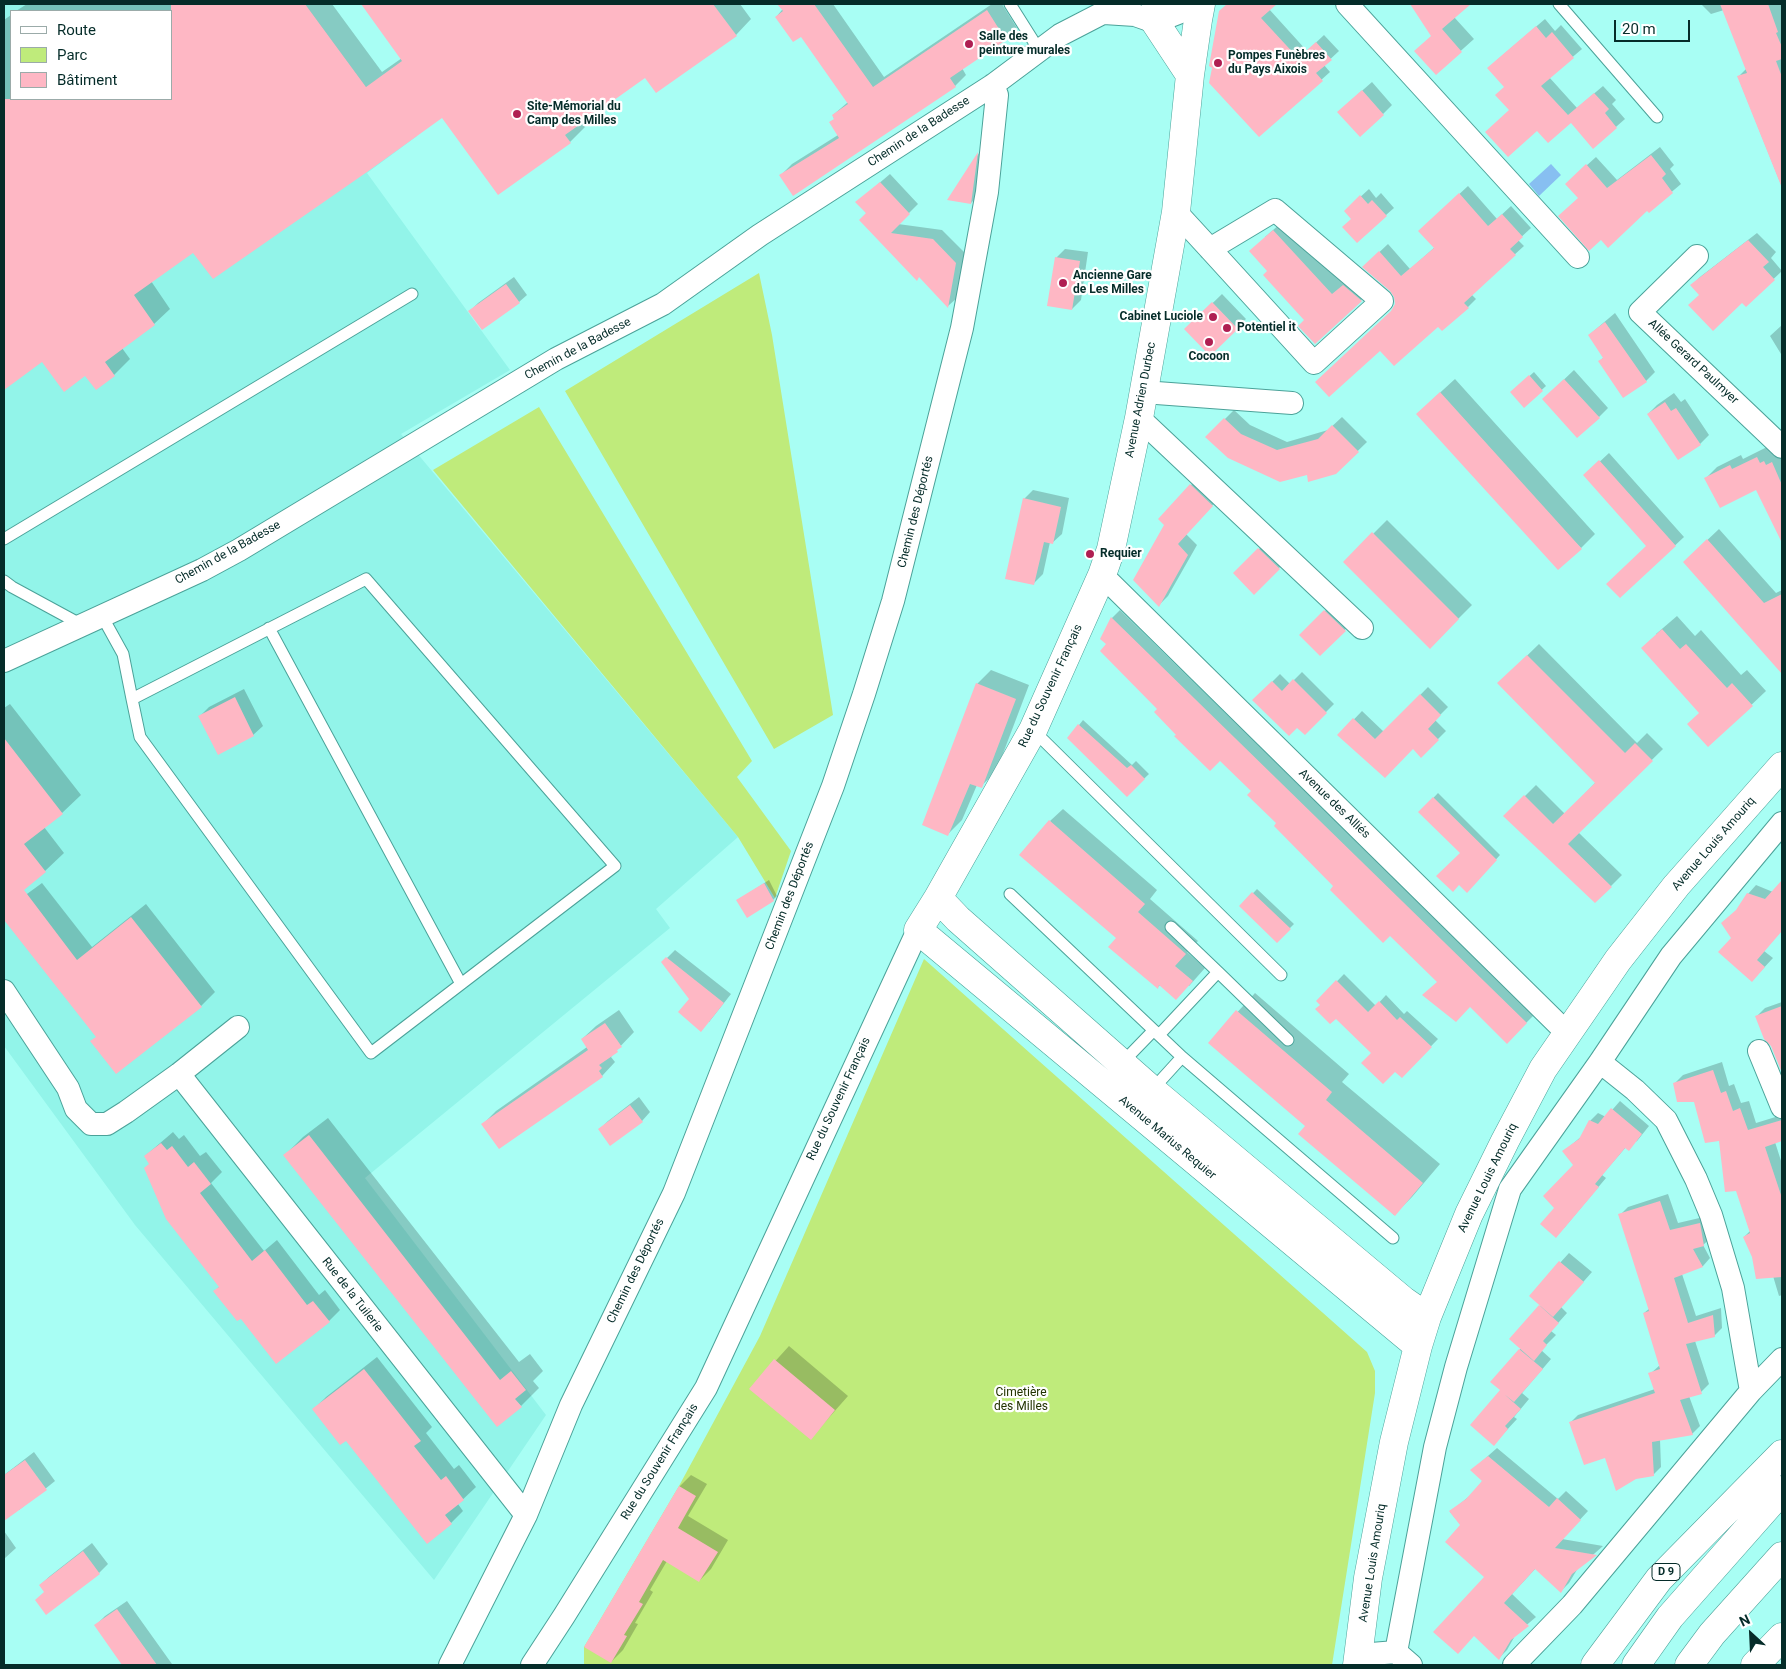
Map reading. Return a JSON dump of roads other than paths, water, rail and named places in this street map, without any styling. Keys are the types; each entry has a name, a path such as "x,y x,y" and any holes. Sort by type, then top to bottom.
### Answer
{"main road":[{"name":"Avenue Adrien Durbec","path":"1102,575 1111,549 1141,405 1176,212 1190,75 1201,4"},
{"path":"1156,13 1190,75"},
{"name":"Rue du Souvenir Français","path":"918,930 1033,730 1102,575"},
{"name":"Avenue Louis Amouriq","path":"1358,1660 1368,1578 1394,1442 1427,1317 1469,1214 1543,1069 1618,960 1676,886 1782,766"},
{"name":"Avenue Marius Requier","path":"938,898 1113,1074 1418,1346"},
{"name":"Avenue Marius Requier","path":"918,930 1113,1074"},
{"name":"Avenue Marius Requier","path":"1144,1101 1427,1317"},
{"name":"D 9","path":"1595,1665 1659,1579 1782,1454"},
{"name":"D 9","path":"1636,1665 1670,1617 1782,1490"},
{"path":"1690,1665 1712,1634 1782,1556"},
{"path":"1755,1665 1782,1637"}],"street":[{"path":"1156,13 1201,4"},
{"path":"1347,4 1578,257"},
{"name":"Chemin de la Badesse","path":"4,661 202,570 239,550 556,359 663,304 760,235 993,85 1060,35 1112,9 1135,15 1156,13"},
{"name":"Chemin des Déportés","path":"450,1665 526,1515 571,1405 674,1193 833,786 893,601 962,328 987,192 998,94 993,85"},
{"path":"1176,212 1314,363 1382,301 1275,210 1210,249"},
{"name":"Allée Gerard Paulmyer","path":"1697,256 1640,312 1782,447"},
{"path":"1141,405 1292,403"},
{"path":"1141,405 1362,628"},
{"name":"Avenue des Alliés","path":"1102,575 1567,1033"},
{"path":"1358,1660 1403,1659 1435,1447 1456,1367 1510,1189 1600,1062 1671,956 1782,823"},
{"name":"Rue du Souvenir Français","path":"532,1665 706,1388 918,930"},
{"path":"4,992 68,1088 76,1109 91,1124 107,1124 126,1112 179,1074 238,1027"},
{"path":"1759,1051 1782,1107"},
{"path":"1600,1062 1635,1090 1666,1120 1696,1179 1711,1215 1733,1288 1751,1391"},
{"name":"Rue de la Tuilerie","path":"179,1074 526,1515"},
{"path":"1514,1665 1572,1605 1751,1391 1782,1358"}],"lane":[{"path":"1010,4 1039,50"},
{"path":"1559,4 1657,117"},
{"path":"4,539 412,294"},
{"path":"4,581 12,588 92,621 123,654 132,699 140,738 371,1053 615,866 366,579 132,699"},
{"path":"269,628 461,984"},
{"path":"1033,730 1282,975"},
{"path":"1010,894 1182,1057 1393,1238"},
{"path":"1171,927 1288,1040"},
{"path":"1113,1074 1218,972"},
{"path":"1144,1101 1182,1057"}],"place":[{"name":"Salle des peinture murales","path":"969,44"},
{"name":"Pompes Funèbres du Pays Aixois","path":"1218,63"},
{"name":"Site-Mémorial du Camp des Milles","path":"517,114"},
{"name":"Ancienne Gare de Les Milles","path":"1063,283"},
{"name":"Cabinet Luciole","path":"1213,317"},
{"name":"Potentiel it","path":"1227,328"},
{"name":"Cocoon","path":"1209,342"},
{"name":"Requier","path":"1090,554"}],"park label":[{"name":"Cimetière des Milles","path":"1021,1400"}]}
